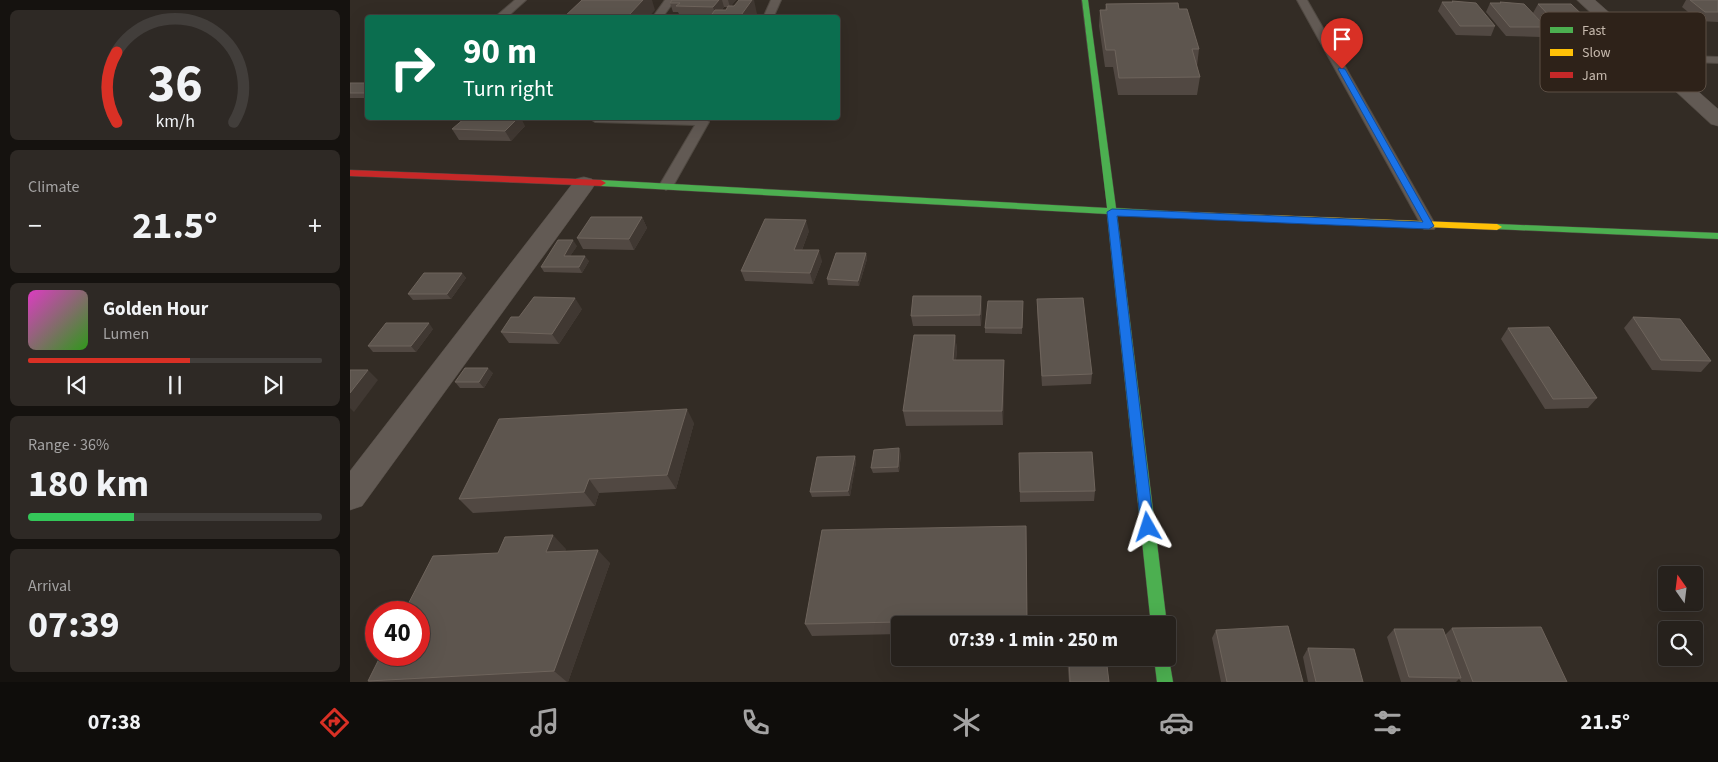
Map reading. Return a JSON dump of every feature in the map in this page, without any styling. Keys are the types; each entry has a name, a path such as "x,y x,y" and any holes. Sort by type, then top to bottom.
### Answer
{"street":[{"path":"1085,0 1112,212 1158,616"},
{"path":"1585,0 1598,12"},
{"path":"1687,92 1718,120"},
{"path":"350,173 666,186 1112,212 1718,236"},
{"path":"350,496 584,184"},
{"path":"1163,666 1165,682"}],"lane":[{"path":"503,15 521,0"},
{"path":"659,15 670,0"},
{"path":"769,15 776,0"},
{"path":"1302,0 1429,226"},
{"path":"666,186 707,120"}],"building":[{"path":"582,0 643,0 629,15 566,15"},
{"path":"672,0 719,0 713,7 676,6 680,3 670,3"},
{"path":"739,0 752,0 741,15 711,15 715,10 726,10 728,6 734,6"},
{"path":"1690,0 1718,0 1718,12 1705,12"},
{"path":"1442,2 1476,3 1495,26 1460,26"},
{"path":"1178,3 1179,9 1187,9 1199,49 1192,49 1200,77 1119,78 1115,50 1106,50 1100,10 1107,10 1106,4"},
{"path":"1490,3 1524,4 1540,21 1540,27 1510,27"},
{"path":"1538,4 1571,4 1579,12 1546,12"},
{"path":"350,83 365,83 365,93 350,93"},
{"path":"463,120 516,120 505,131 452,129"},
{"path":"591,217 642,217 629,239 577,238"},
{"path":"765,219 806,220 794,250 819,250 810,273 741,271"},
{"path":"558,240 573,240 564,256 585,256 579,267 541,267"},
{"path":"836,253 866,253 858,281 827,279"},
{"path":"424,273 462,273 447,294 408,294"},
{"path":"913,296 981,296 980,315 911,316"},
{"path":"534,297 575,298 552,334 501,332 511,317 519,317"},
{"path":"1083,298 1092,374 1042,376 1037,299"},
{"path":"988,301 1023,301 1022,328 985,328"},
{"path":"1633,317 1680,319 1711,361 1661,360"},
{"path":"386,323 429,323 411,346 368,346"},
{"path":"1549,327 1597,398 1553,399 1508,328"},
{"path":"914,335 955,335 953,360 1004,360 1002,411 903,411"},
{"path":"465,368 488,368 479,382 455,382"},
{"path":"350,370 368,370 350,393"},
{"path":"687,409 667,475 589,479 584,492 459,499 499,419"},
{"path":"899,448 898,467 871,468 874,450"},
{"path":"1092,452 1095,491 1020,492 1019,453"},
{"path":"855,456 848,491 810,492 817,457"},
{"path":"1026,526 1027,616 891,616 891,622 805,624 822,530"},
{"path":"553,535 546,552 598,550 554,671 368,681 376,666 430,666 430,601 410,601 433,556 498,553 505,537"},
{"path":"1288,626 1303,682 1227,682 1216,630"},
{"path":"1541,627 1567,682 1473,682 1452,628"},
{"path":"1394,629 1443,629 1461,678 1409,677"},
{"path":"1308,648 1354,649 1363,682 1316,682"},
{"path":"1069,666 1107,666 1109,682 1070,682"}],"traffic: fast":[{"path":"1085,0 1112,212 1158,616"},
{"path":"601,183 1167,214"},
{"path":"1497,227 1718,236"},
{"path":"1163,666 1165,682"}],"traffic: slow":[{"path":"1167,214 1497,227"}],"traffic: jam":[{"path":"350,173 601,183"}],"route":[{"path":"1148,527 1112,212 1429,226 1342,69"}]}
